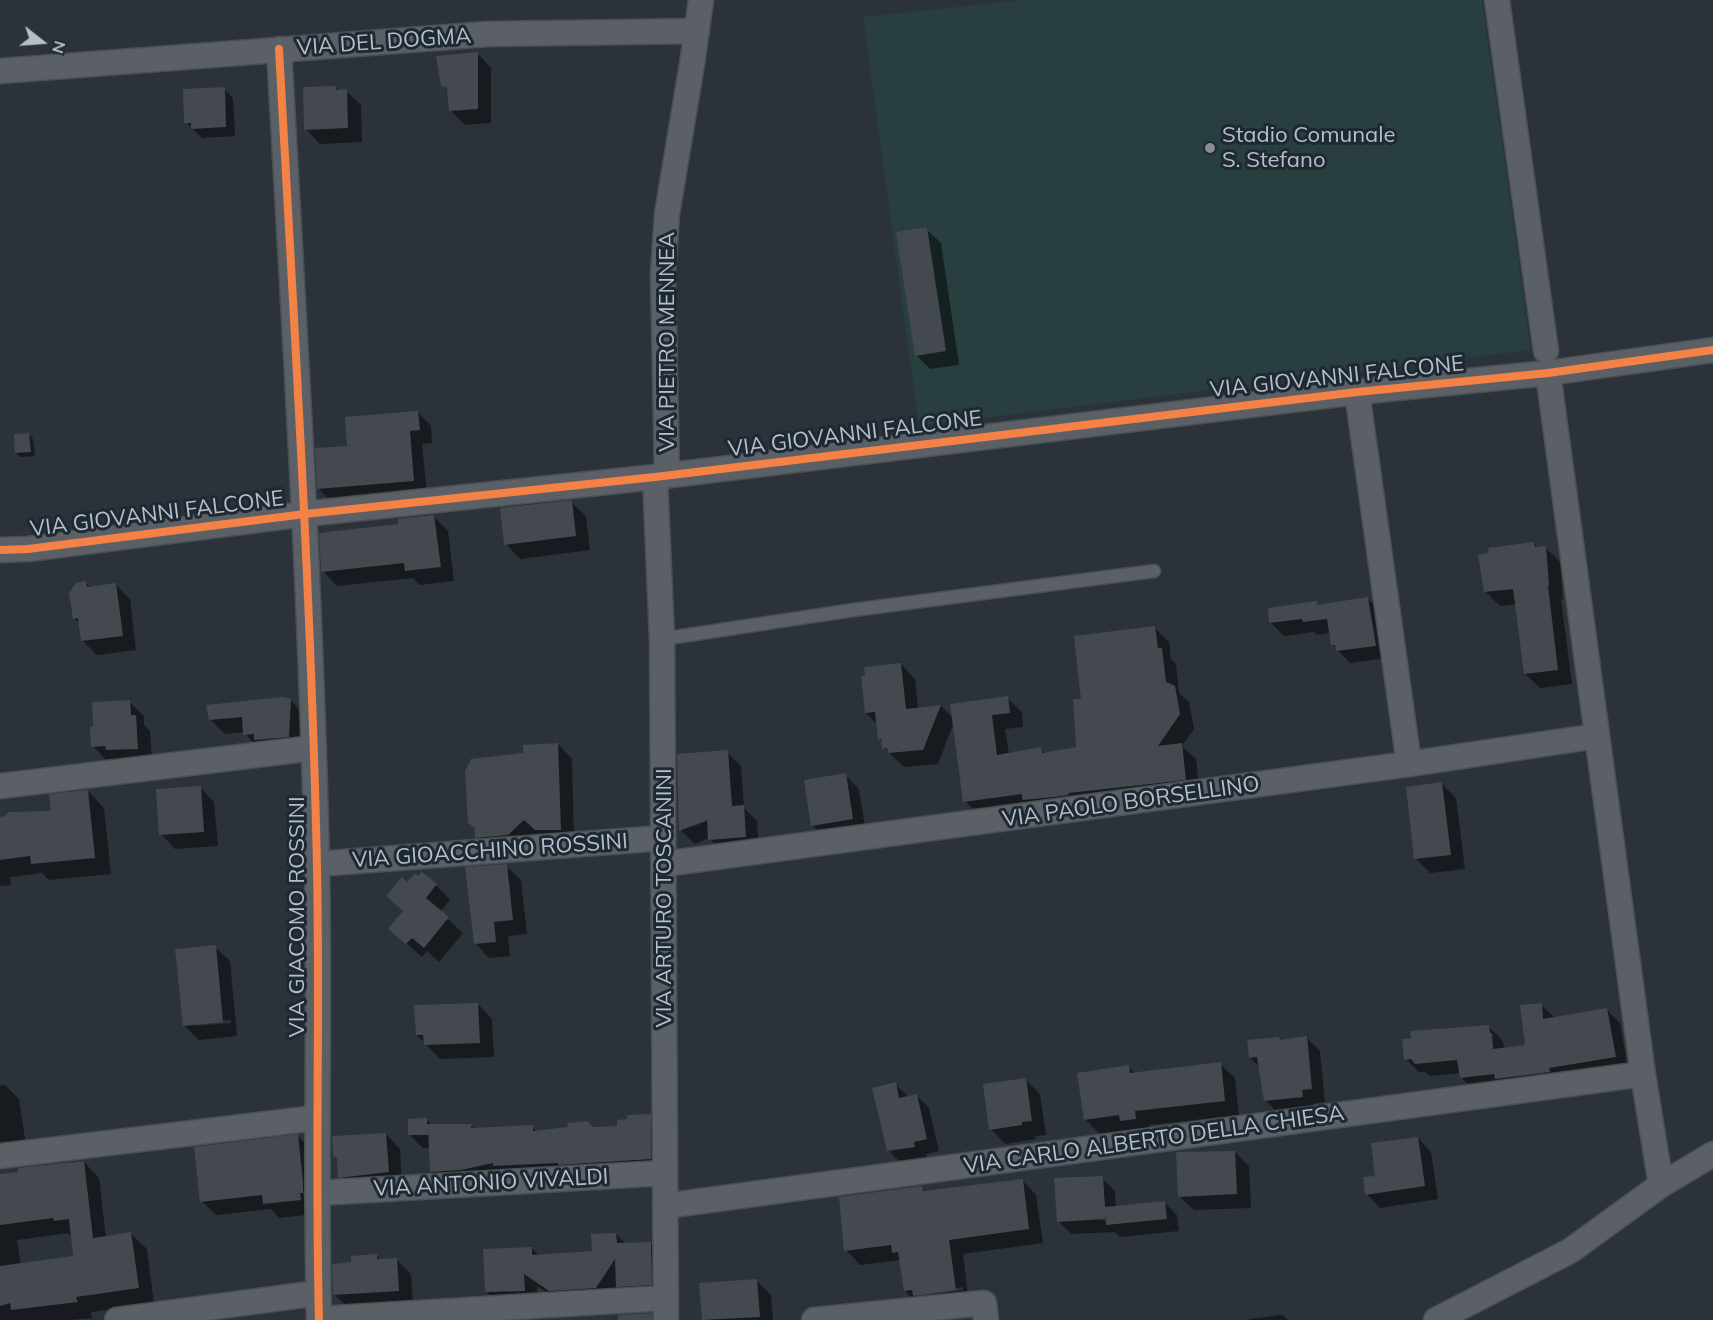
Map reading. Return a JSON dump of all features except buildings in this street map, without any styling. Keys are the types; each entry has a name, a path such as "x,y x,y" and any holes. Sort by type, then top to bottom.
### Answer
{"street":[{"name":"VIA PIETRO MENNEA","path":"661,476 663,273 667,214 701,0"},
{"path":"1497,0 1643,1074 1661,1185"},
{"name":"VIA DEL DOGMA","path":"0,71 488,34 697,32"},
{"name":"VIA GIACOMO ROSSINI","path":"279,49 305,514 314,748 317,864 316,1118 319,1319"},
{"name":"VIA GIOVANNI FALCONE","path":"0,550 28,549 305,514 661,476 1357,392 1547,362 1713,350"},
{"path":"1357,392 1409,764"},
{"name":"VIA ARTURO TOSCANINI","path":"661,476 665,1309"},
{"name":"VIA PAOLO BORSELLINO","path":"664,864 1409,764 1597,736"},
{"path":"0,786 314,748"},
{"name":"VIA GIOACCHINO ROSSINI","path":"317,864 663,838"},
{"name":"VIA CARLO ALBERTO DELLA CHIESA","path":"665,1206 1643,1074"},
{"path":"0,1156 316,1118"},
{"path":"1436,1320 1570,1251 1661,1185 1713,1154"},
{"name":"VIA ANTONIO VIVALDI","path":"317,1192 664,1173"},
{"path":"117,1320 318,1293"},
{"path":"827,1319 984,1303 986,1320"},
{"path":"319,1319 665,1309"}],"lane":[{"path":"662,639 865,609 1154,571"}],"green space":[{"name":"Stadio Comunale S. Stefano","path":"1023,0 1482,0 1531,350 919,426 863,17"}],"cycle path":[{"path":"279,49 311,662 318,923 319,1320"},
{"path":"0,550 28,549 305,514 655,477 1357,392 1548,373 1713,350"}],"place":[{"name":"Stadio Comunale S. Stefano","path":"1210,148"}]}
